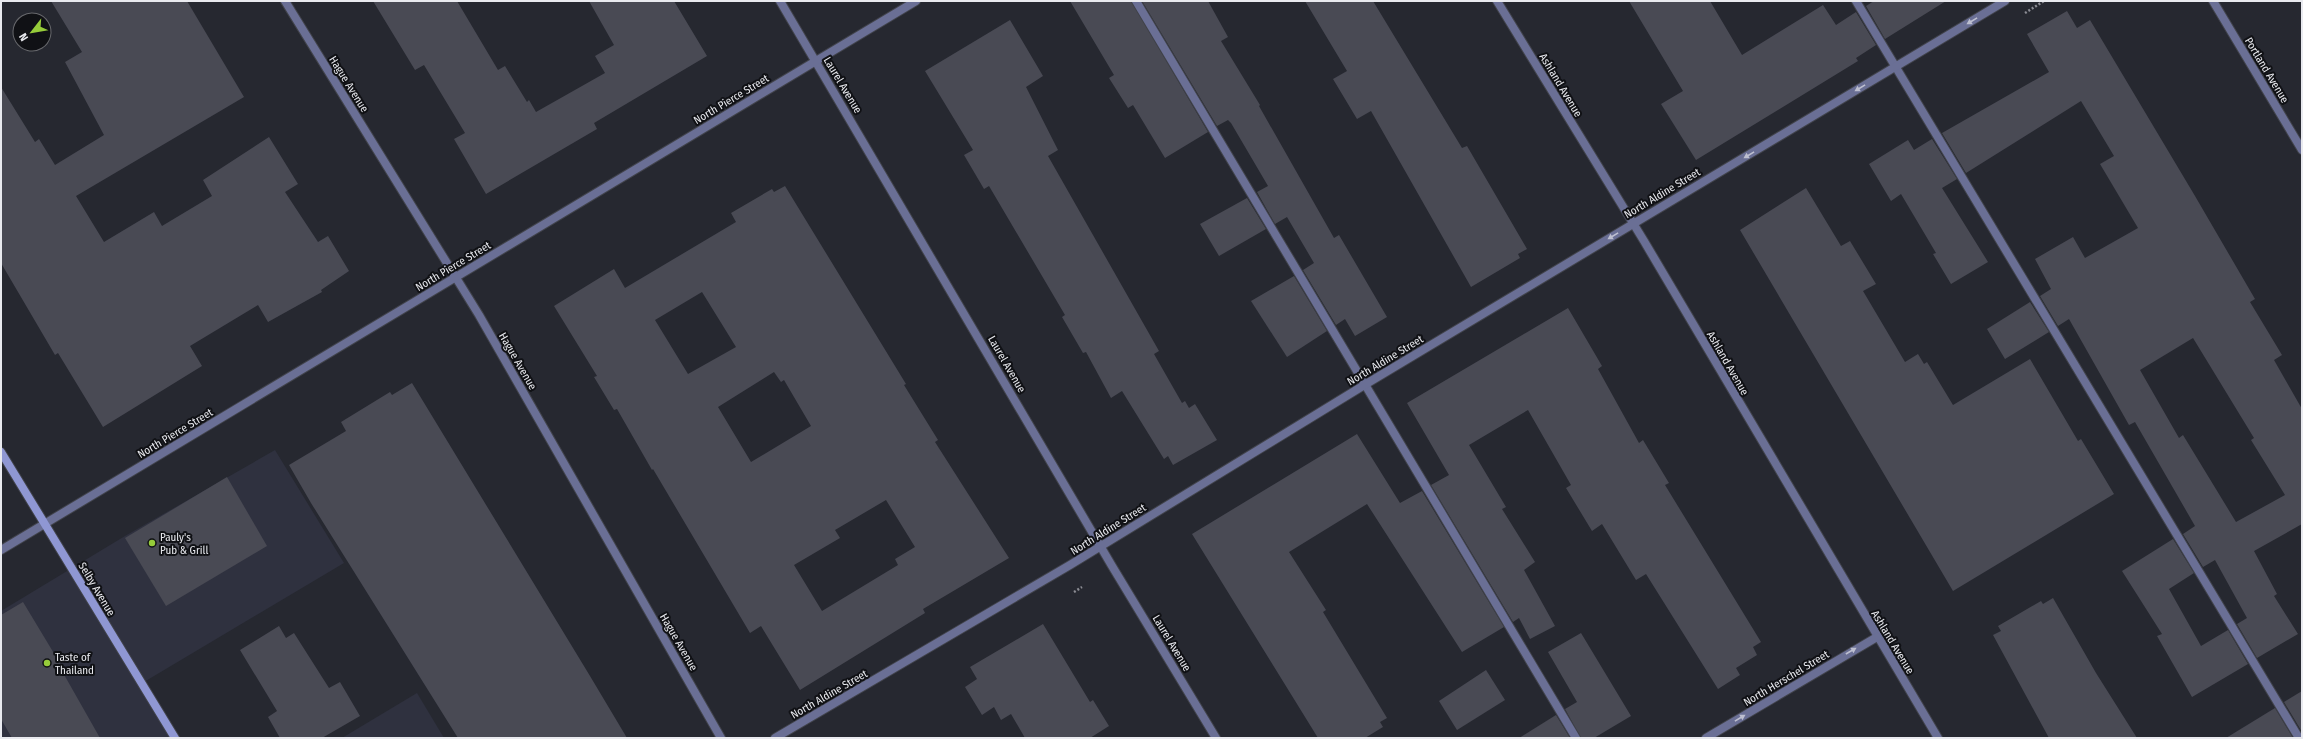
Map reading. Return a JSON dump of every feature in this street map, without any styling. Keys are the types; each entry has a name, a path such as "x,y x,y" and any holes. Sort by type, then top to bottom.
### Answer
{"street":[{"name":"Hague Avenue","path":"285,1 456,277 721,738"},
{"name":"Laurel Avenue","path":"780,1 1101,546 1216,738"},
{"name":"North Pierce Street","path":"1,550 916,1"},
{"path":"1136,1 1576,738"},
{"name":"Ashland Avenue","path":"1497,1 1633,224 1938,738"},
{"path":"1856,1 2299,738"},
{"name":"North Aldine Street","path":"775,738 1101,546 1366,384 2005,1"},
{"name":"Portland Avenue","path":"2213,1 2302,150"},
{"name":"Selby Avenue","path":"1,452 175,738"},
{"name":"North Herschel Street","path":"1706,738 1877,637"}],"shaded area":[{"path":"275,450 344,563 144,682 177,738 1,738 1,611 125,536"},
{"path":"417,693 444,738 342,738"}],"building":[{"path":"51,1 187,1 244,97 76,196 104,242 154,212 162,226 212,196 203,180 269,137 298,184 285,192 318,242 328,236 349,271 321,290 322,292 268,322 258,305 190,346 202,366 103,427 58,353 55,355 1,263 1,87 35,142 39,139 55,165 104,135 65,62 82,52"},
{"path":"373,1 457,1 498,70 505,66 527,102 529,100 536,112 605,73 595,56 614,45 589,1 674,1 707,56 594,123 597,129 486,194 454,139 465,133 424,65 415,70"},
{"path":"1070,1 1131,1 1208,132 1165,158 1133,105 1128,108 1109,78 1114,75"},
{"path":"1142,1 1208,1 1228,37 1221,41 1260,105 1259,106 1334,238 1339,235 1387,317 1355,336 1345,319 1336,325 1303,270 1314,263 1287,217 1275,224 1257,192 1268,186 1231,123 1228,120 1217,126"},
{"path":"1305,1 1373,1 1462,148 1467,146 1527,249 1518,254 1520,258 1471,287 1371,111 1357,119 1333,79 1347,71"},
{"path":"1629,1 1710,1 1742,55 1823,5 1836,25 1856,12 1876,45 1856,58 1858,61 1696,160 1661,104 1683,91"},
{"path":"1874,1 1946,1 1885,39 1866,6"},
{"path":"2067,11 2077,28 2090,20 2255,299 2250,302 2282,355 2274,360 2302,409 2302,524 2254,551 2277,594 2274,596 2298,634 2257,658 2237,624 2247,618 2215,560 2203,567 2183,534 2195,526 2135,422 2129,425 2069,319 2058,326 2040,296 2051,289 2035,259 2073,237 2085,258 2138,228 2100,164 2114,156 2081,101 1966,173 1942,133 2049,72 2027,34","holes":["2193,338 2254,438 2251,440 2285,495 2236,522 2183,435 2179,438 2140,370"]},
{"path":"1010,20 1043,76 1026,87 1058,150 1048,156 1159,351 1154,354 1182,403 1185,401 1189,408 1195,404 1217,440 1173,465 1168,456 1164,459 1122,391 1111,398 1086,352 1083,353 1062,317 1065,315 989,186 984,189 964,155 973,150 925,71"},
{"path":"1932,139 1957,179 1942,188 1988,262 1951,284 1933,254 1936,253 1901,194 1891,201 1869,164 1908,140 1914,150"},
{"path":"785,186 906,384 904,385 938,440 935,442 1009,558 923,609 925,613 800,690 761,626 750,633 617,409 614,410 594,377 597,376 554,306 614,269 625,288 736,222 731,213 772,189 774,192","holes":["702,292 736,347 688,374 655,320","774,372 781,382 784,380 811,426 751,462 718,407","886,500 915,547 895,559 898,565 822,611 794,565 840,538 835,530"]},
{"path":"1806,188 1841,246 1850,241 1876,284 1863,291 1905,362 1918,354 1924,364 1927,362 1953,405 2030,359 2078,441 2081,439 2114,494 1953,591 1740,230"},
{"path":"1247,198 1266,229 1219,256 1200,224"},
{"path":"1294,276 1327,331 1287,357 1251,301"},
{"path":"2030,302 2049,332 2005,359 1987,329"},
{"path":"1568,308 1602,366 1598,369 1639,443 1643,440 1669,483 1665,485 1761,642 1753,647 1757,655 1736,668 1740,675 1718,689 1646,574 1636,580 1602,524 1592,531 1566,488 1571,485 1528,410 1469,445 1506,507 1502,509 1535,562 1524,570 1555,626 1530,639 1519,618 1513,622 1431,485 1449,475 1407,403"},
{"path":"412,383 627,738 458,738 311,503 289,465 346,431 341,422 390,392 392,395"},
{"path":"1357,434 1400,503 1422,491 1504,627 1462,652 1367,504 1289,552 1326,610 1323,612 1387,718 1380,722 1383,727 1365,738 1318,738 1192,534"},
{"path":"227,477 267,546 166,606 125,538"},
{"path":"2173,539 2194,573 2169,589 2201,646 2228,630 2248,664 2192,697 2157,636 2162,634 2122,571"},
{"path":"2053,598 2096,673 2137,738 2049,738 1993,635 2001,631 1998,626 2041,601 2043,604"},
{"path":"23,602 64,670 62,671 100,738 12,738 1,719 1,615"},
{"path":"1043,624 1090,702 1093,700 1109,726 1090,738 1025,738 1011,714 1001,720 994,707 982,715 965,687 977,679 970,667"},
{"path":"279,626 286,638 294,633 329,688 340,682 360,716 322,738 280,738 268,717 277,711 240,650"},
{"path":"1581,633 1631,716 1594,738 1581,738 1565,709 1577,702 1548,652"},
{"path":"1486,670 1505,700 1457,730 1439,701"},
{"path":"2302,691 2302,732 2284,702"},
{"path":"2275,708 2293,738 2226,738"},
{"path":"1556,715 1570,738 1519,738"}],"place":[{"name":"Pauly's Pub & Grill","path":"152,543"},
{"name":"Taste of Thailand","path":"47,663"}]}
